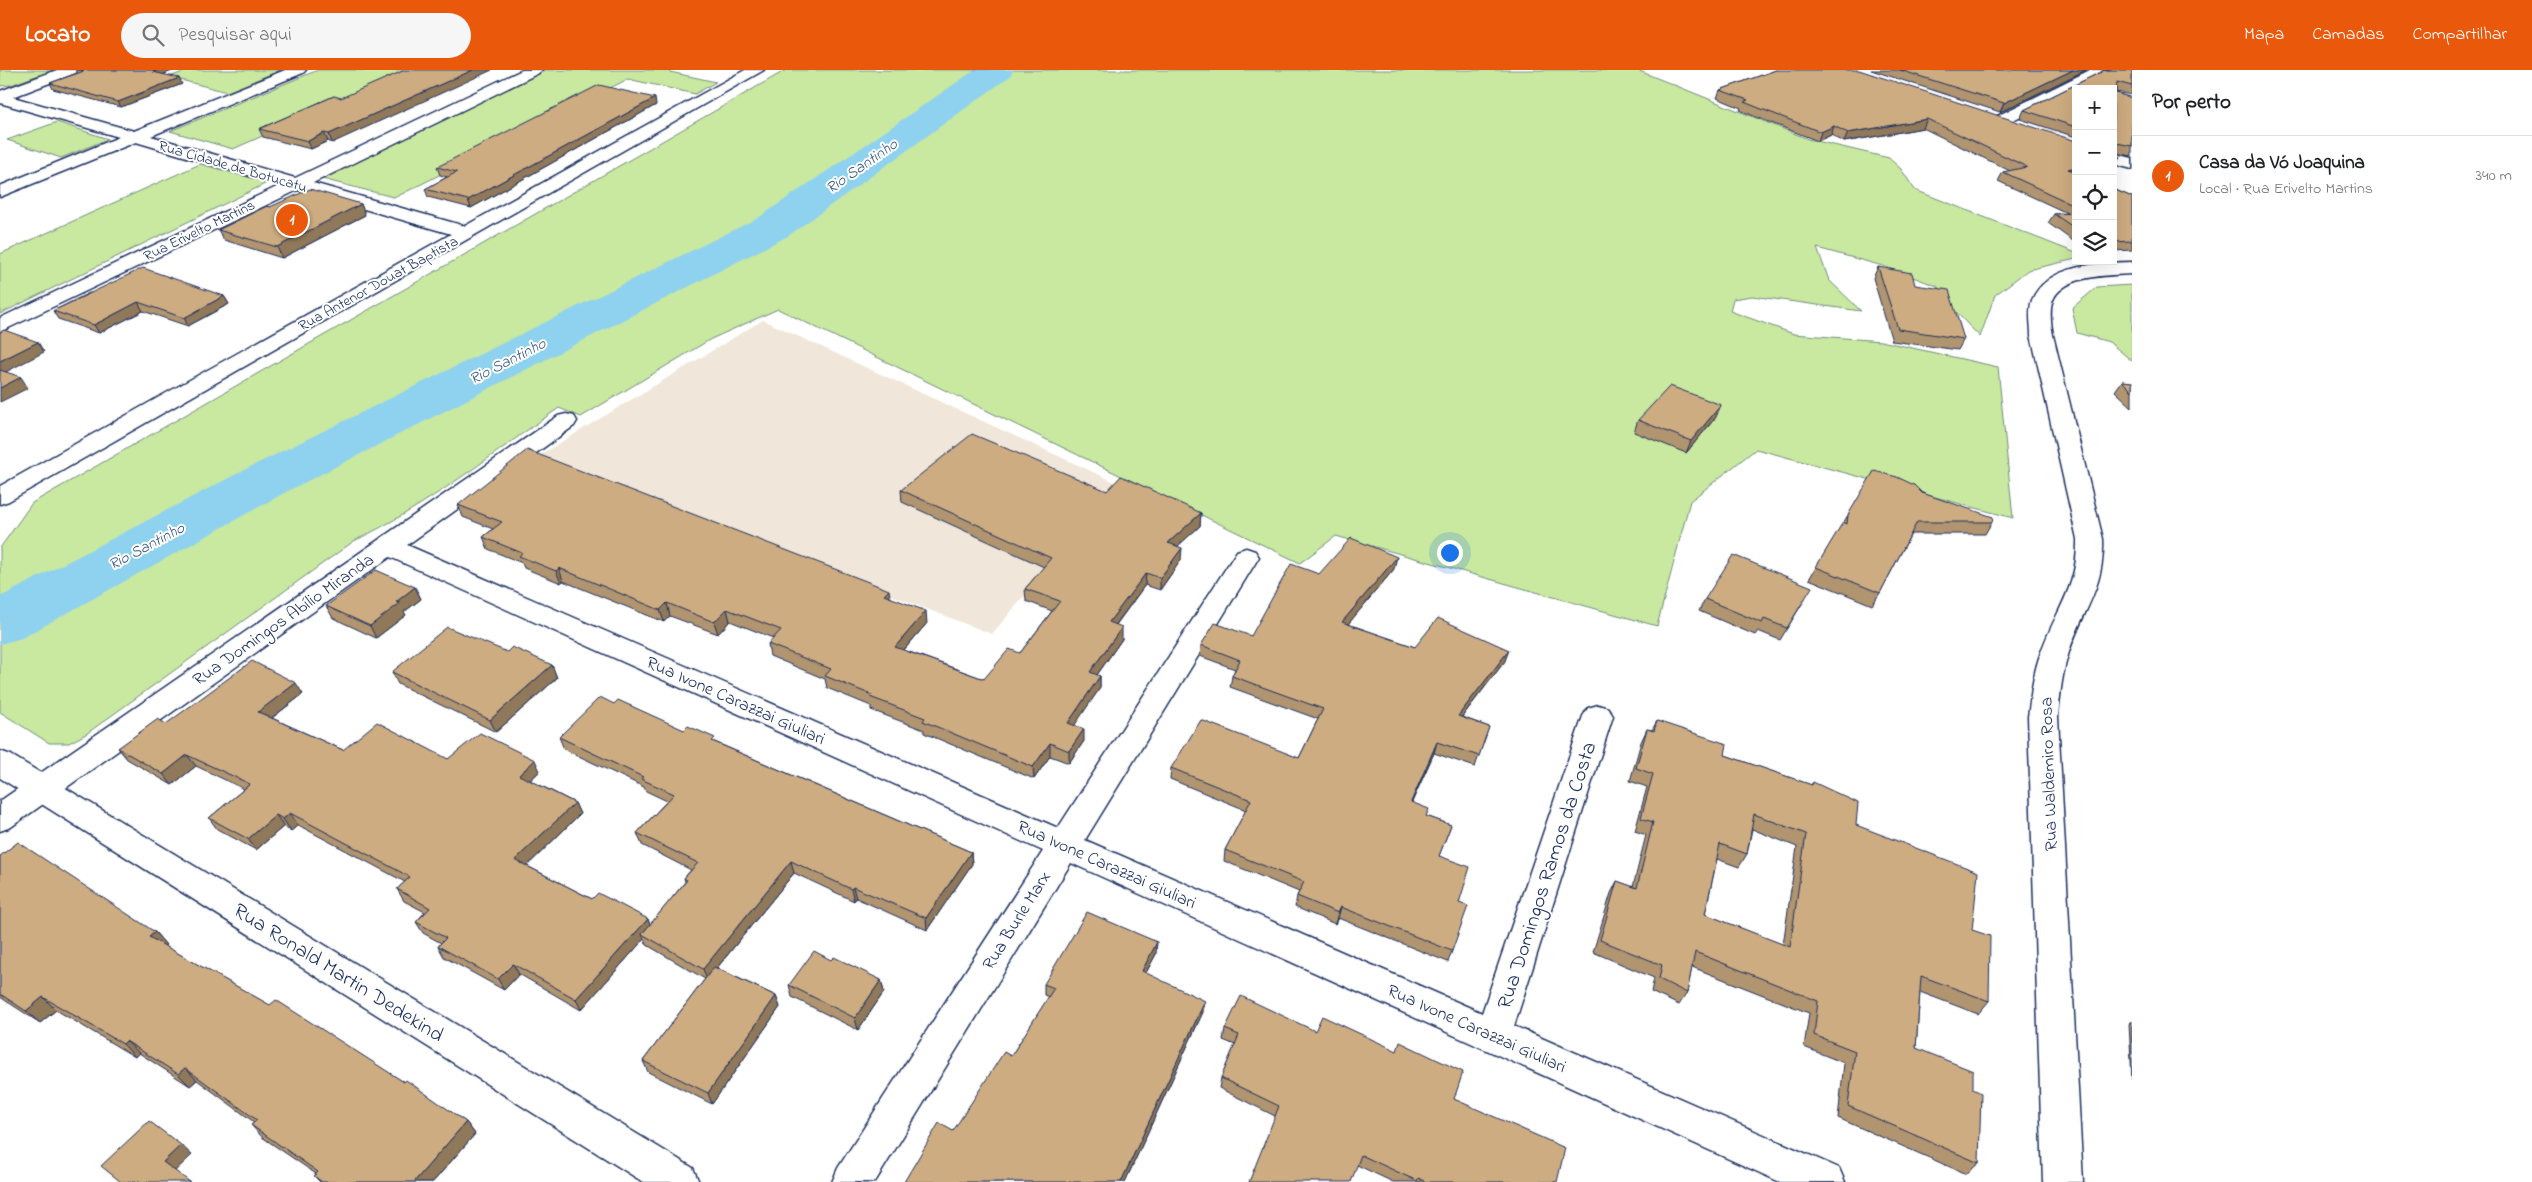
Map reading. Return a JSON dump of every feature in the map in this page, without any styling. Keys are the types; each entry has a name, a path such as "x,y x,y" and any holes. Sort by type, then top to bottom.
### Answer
{"street":[{"path":"0,97 71,70"},
{"path":"0,192 298,70"},
{"name":"Rua Erivelto Martins","path":"0,326 534,70"},
{"name":"Rua Antenor Douat Baptista","path":"0,496 756,70"},
{"path":"2083,85 2102,70"},
{"path":"2000,120 2072,90"},
{"name":"Rua Cidade de Botucatu","path":"0,97 467,233"},
{"path":"1982,114 2019,127"},
{"path":"2117,159 2132,164"},
{"name":"Rua Waldemiro Rosa","path":"2063,1182 2043,717 2045,687 2056,651 2088,580 2092,561 2090,539 2042,335 2041,311 2043,300 2050,290 2061,281 2100,270 2132,268"},
{"name":"Rua Domingos Abílio Miranda","path":"0,818 566,421"},
{"name":"Rua Ivone Carazzai Giuliari","path":"388,546 1825,1182"},
{"name":"Rua Burle Marx","path":"852,1182 1063,844 1246,557"},
{"name":"Rua Domingos Ramos da Costa","path":"1493,1035 1598,716"},
{"name":"Rua Ronald Martin Dedekind","path":"0,763 678,1182"}],"shaded area":[{"path":"763,320 1119,484 992,634 535,458"}],"green space":[{"path":"0,70 53,70 11,85 0,86"},
{"path":"189,70 281,70 227,92 169,77"},
{"path":"318,70 413,70 233,149 170,131"},
{"path":"543,70 661,70 716,82 695,94 628,79 398,196 393,197 322,179 322,175"},
{"path":"786,70 1637,70 1808,139 1889,158 1901,169 1915,190 2072,251 2072,260 2028,270 1995,295 1980,337 1953,309 1937,286 1883,266 1817,248 1829,280 1861,311 1752,296 1733,299 1730,311 1794,334 1881,341 1998,367 2013,518 1756,449 1690,501 1657,626 1336,536 1300,563 778,309 711,339 581,417 559,408 434,496 354,541 86,734 69,743 49,743 0,712 0,548 32,503"},
{"path":"57,122 108,139 61,158 7,140"},
{"path":"200,164 266,182 0,314 0,254"},
{"path":"2132,285 2132,361 2109,342 2077,333 2072,308 2097,287"}],"building":[{"path":"81,70 158,70 153,72 179,78 118,102 50,83 84,71"},
{"path":"405,70 473,70 329,134 324,133 308,141 259,129 334,96 341,98"},
{"path":"1776,70 1859,70 2072,140 2072,168 2068,169 2072,170 2072,204 2003,172 2027,167 1927,119 1848,133 1834,126 1821,132 1744,102 1748,100 1720,90"},
{"path":"1900,70 2073,70 2004,103"},
{"path":"2105,70 2132,70 2132,86 2117,82 2117,85 2075,85"},
{"path":"599,85 655,98 468,200 425,189 457,172 437,167"},
{"path":"2072,86 2072,126 2024,110"},
{"path":"2117,93 2132,98 2132,146 2117,143"},
{"path":"310,189 361,204 277,247 218,230 267,206 270,207"},
{"path":"2117,191 2132,197 2132,241 2117,242"},
{"path":"2072,213 2072,226 2054,214"},
{"path":"1878,267 1912,273 1915,285 1949,290 1964,339 1898,329"},
{"path":"143,268 224,296 184,318 138,302 94,325 53,311"},
{"path":"4,330 38,342 0,361 0,332"},
{"path":"0,370 21,377 0,388"},
{"path":"2122,381 2132,382 2132,391"},
{"path":"1670,386 1721,405 1691,441 1638,420"},
{"path":"972,434 1107,491 1121,476 1201,513 1168,543 1182,548 1160,578 1146,573 1109,622 1122,627 1090,672 1100,676 1068,723 1084,729 1069,751 1050,743 1033,767 923,721 925,718 870,697 872,695 825,676 831,669 768,644 781,630 727,609 714,622 667,603 660,610 559,568 556,571 519,556 522,553 483,537 502,522 458,505 527,450 889,590 884,595 926,611 895,647 984,679 1009,649 1020,653 1060,601 1025,589 1051,558 901,490"},
{"path":"1874,471 1897,477 1914,485 1922,493 1993,517 1992,522 1917,522 1880,593 1816,567 1843,522 1847,524 1848,515"},
{"path":"1351,538 1397,557 1342,622 1415,647 1438,618 1509,650 1458,716 1489,727 1479,756 1437,742 1411,802 1429,809 1426,816 1451,825 1439,856 1470,867 1459,903 1468,906 1452,951 1341,907 1338,913 1297,896 1304,882 1225,850 1251,800 1171,768 1201,720 1299,758 1323,709 1232,676 1240,660 1201,645 1215,623 1251,636 1291,564 1319,574"},
{"path":"1733,555 1812,587 1787,628 1764,619 1762,623 1705,599"},
{"path":"376,570 415,587 396,602 400,603 370,626 326,606"},
{"path":"447,627 507,652 512,647 552,665 490,720 392,672"},
{"path":"252,661 296,683 258,712 343,750 377,722 448,759 480,733 535,760 519,775 575,803 515,860 592,899 598,893 648,919 576,999 513,964 498,979 438,946 446,938 416,922 430,908 397,889 410,877 290,813 283,819 276,815 248,839 209,818 250,784 187,755 163,774 118,748 158,719 166,724"},
{"path":"600,697 614,704 618,700 684,730 688,726 715,738 712,741 971,852 926,918 853,887 851,889 791,861 703,969 642,934 687,880 684,878 698,863 637,833 674,794 559,737"},
{"path":"1657,721 1727,744 1725,755 1812,785 1813,782 1858,803 1856,825 1978,872 1972,930 1990,936 1989,1001 1921,976 1916,1048 1973,1071 1973,1089 1981,1093 1979,1163 1848,1106 1855,1051 1814,1035 1818,1001 1695,952 1687,993 1659,979 1662,965 1600,940 1617,881 1637,888 1653,822 1641,818 1653,774 1636,768 1647,729 1654,731","holes":["1754,814 1806,834 1790,947 1705,914 1720,844 1747,854"]},
{"path":"18,842 155,932 149,937 270,1005 276,1000 404,1082 406,1080 466,1122 414,1182 322,1182 314,1176 318,1172 251,1125 257,1120 185,1068 178,1074 126,1041 123,1044 43,997 26,1011 0,994 0,856"},
{"path":"1087,912 1157,942 1142,971 1205,1001 1121,1182 904,1182 939,1123 953,1131 1004,1052 1011,1056 1054,988 1044,984"},
{"path":"814,951 831,960 834,957 881,980 855,1018 789,985"},
{"path":"714,967 776,996 708,1093 643,1061"},
{"path":"1241,996 1315,1031 1322,1016 1397,1051 1400,1042 1463,1072 1454,1099 1565,1148 1557,1182 1426,1182 1418,1178 1417,1181 1361,1155 1351,1182 1249,1182 1279,1106 1221,1078 1239,1035 1225,1029"},
{"path":"149,1121 181,1145 163,1162 190,1182 121,1182 101,1166"}],"waterway":[{"path":"977,70 993,73"},
{"name":"Rio Santinho","path":"0,623 265,481 773,227 997,70"}],"place":[{"name":"Casa da Vó Joaquina","path":"292,220"}]}
